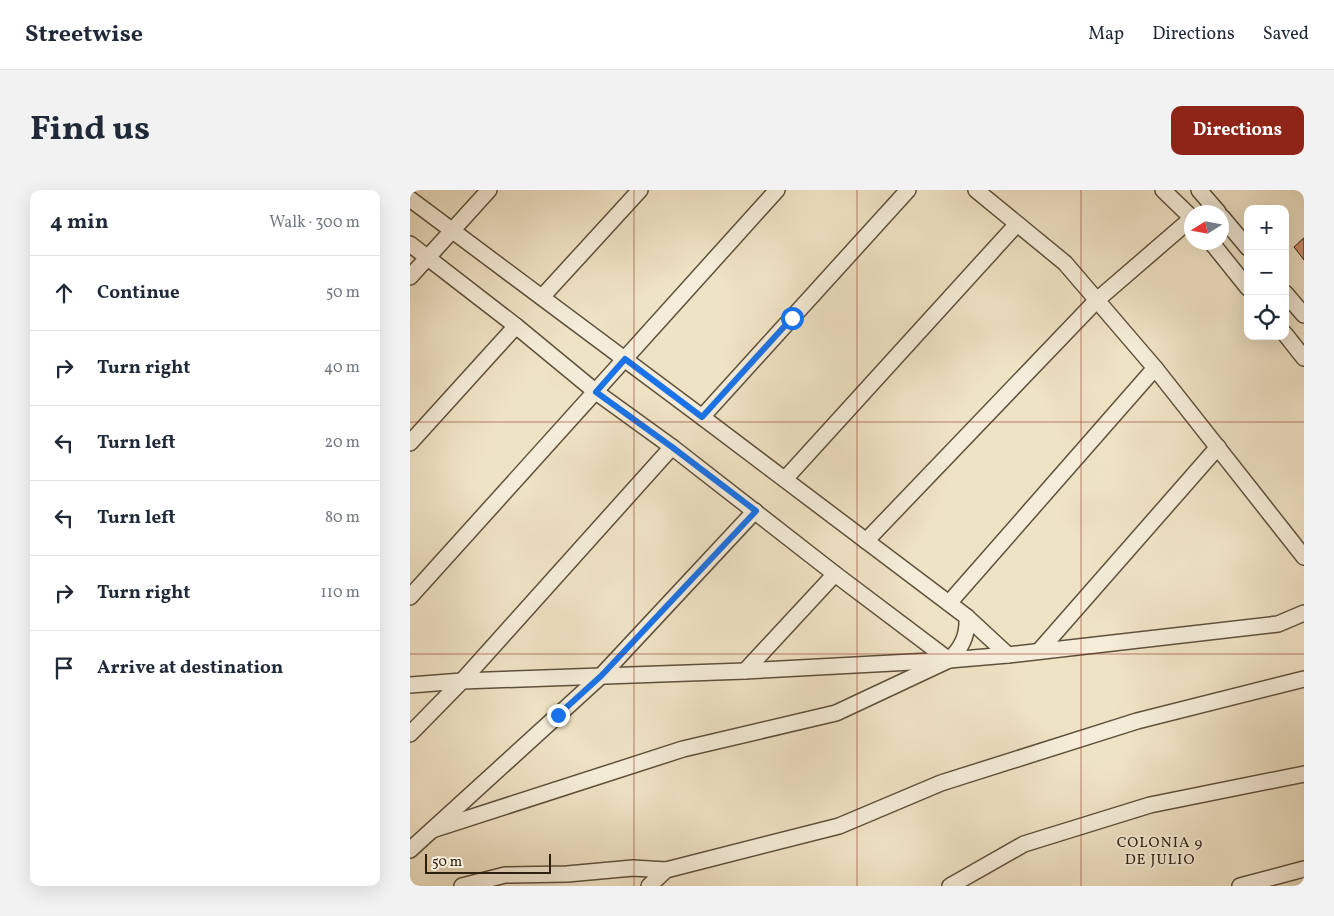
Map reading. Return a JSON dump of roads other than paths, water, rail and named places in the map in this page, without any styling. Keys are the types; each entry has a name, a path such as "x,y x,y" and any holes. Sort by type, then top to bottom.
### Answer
{"street":[{"path":"410,277 489,190"},
{"path":"542,297 640,190"},
{"path":"410,597 777,190"},
{"path":"702,417 908,190"},
{"path":"976,190 1065,263 1155,368 1304,557"},
{"path":"1163,190 1184,210"},
{"path":"1199,190 1212,205"},
{"path":"410,198 949,603 1008,655"},
{"path":"785,479 1017,224"},
{"path":"866,541 1097,300 1184,225"},
{"path":"1229,225 1244,243"},
{"path":"410,244 516,326 596,392 672,447 949,660"},
{"path":"1218,250 1244,283"},
{"path":"1287,295 1304,315"},
{"path":"410,443 516,326"},
{"path":"1289,339 1304,358"},
{"path":"949,603 1155,368"},
{"path":"410,734 462,682 672,447"},
{"path":"1040,650 1218,447"},
{"path":"410,850 601,676 756,511"},
{"path":"745,671 835,574"},
{"path":"410,685 745,671 949,660 1278,624 1304,613"},
{"path":"432,830 683,749 836,713 949,660 956,654 965,638 967,617"},
{"path":"462,886 505,875 567,874 633,868 666,870 840,826 941,783 1137,721 1304,680"},
{"path":"950,886 1024,844 1150,805 1304,774"},
{"path":"1240,886 1304,868"},
{"path":"649,886 666,870"}],"district":[{"name":"COLONIA 9 DE JULIO","path":"1160,852"}]}
